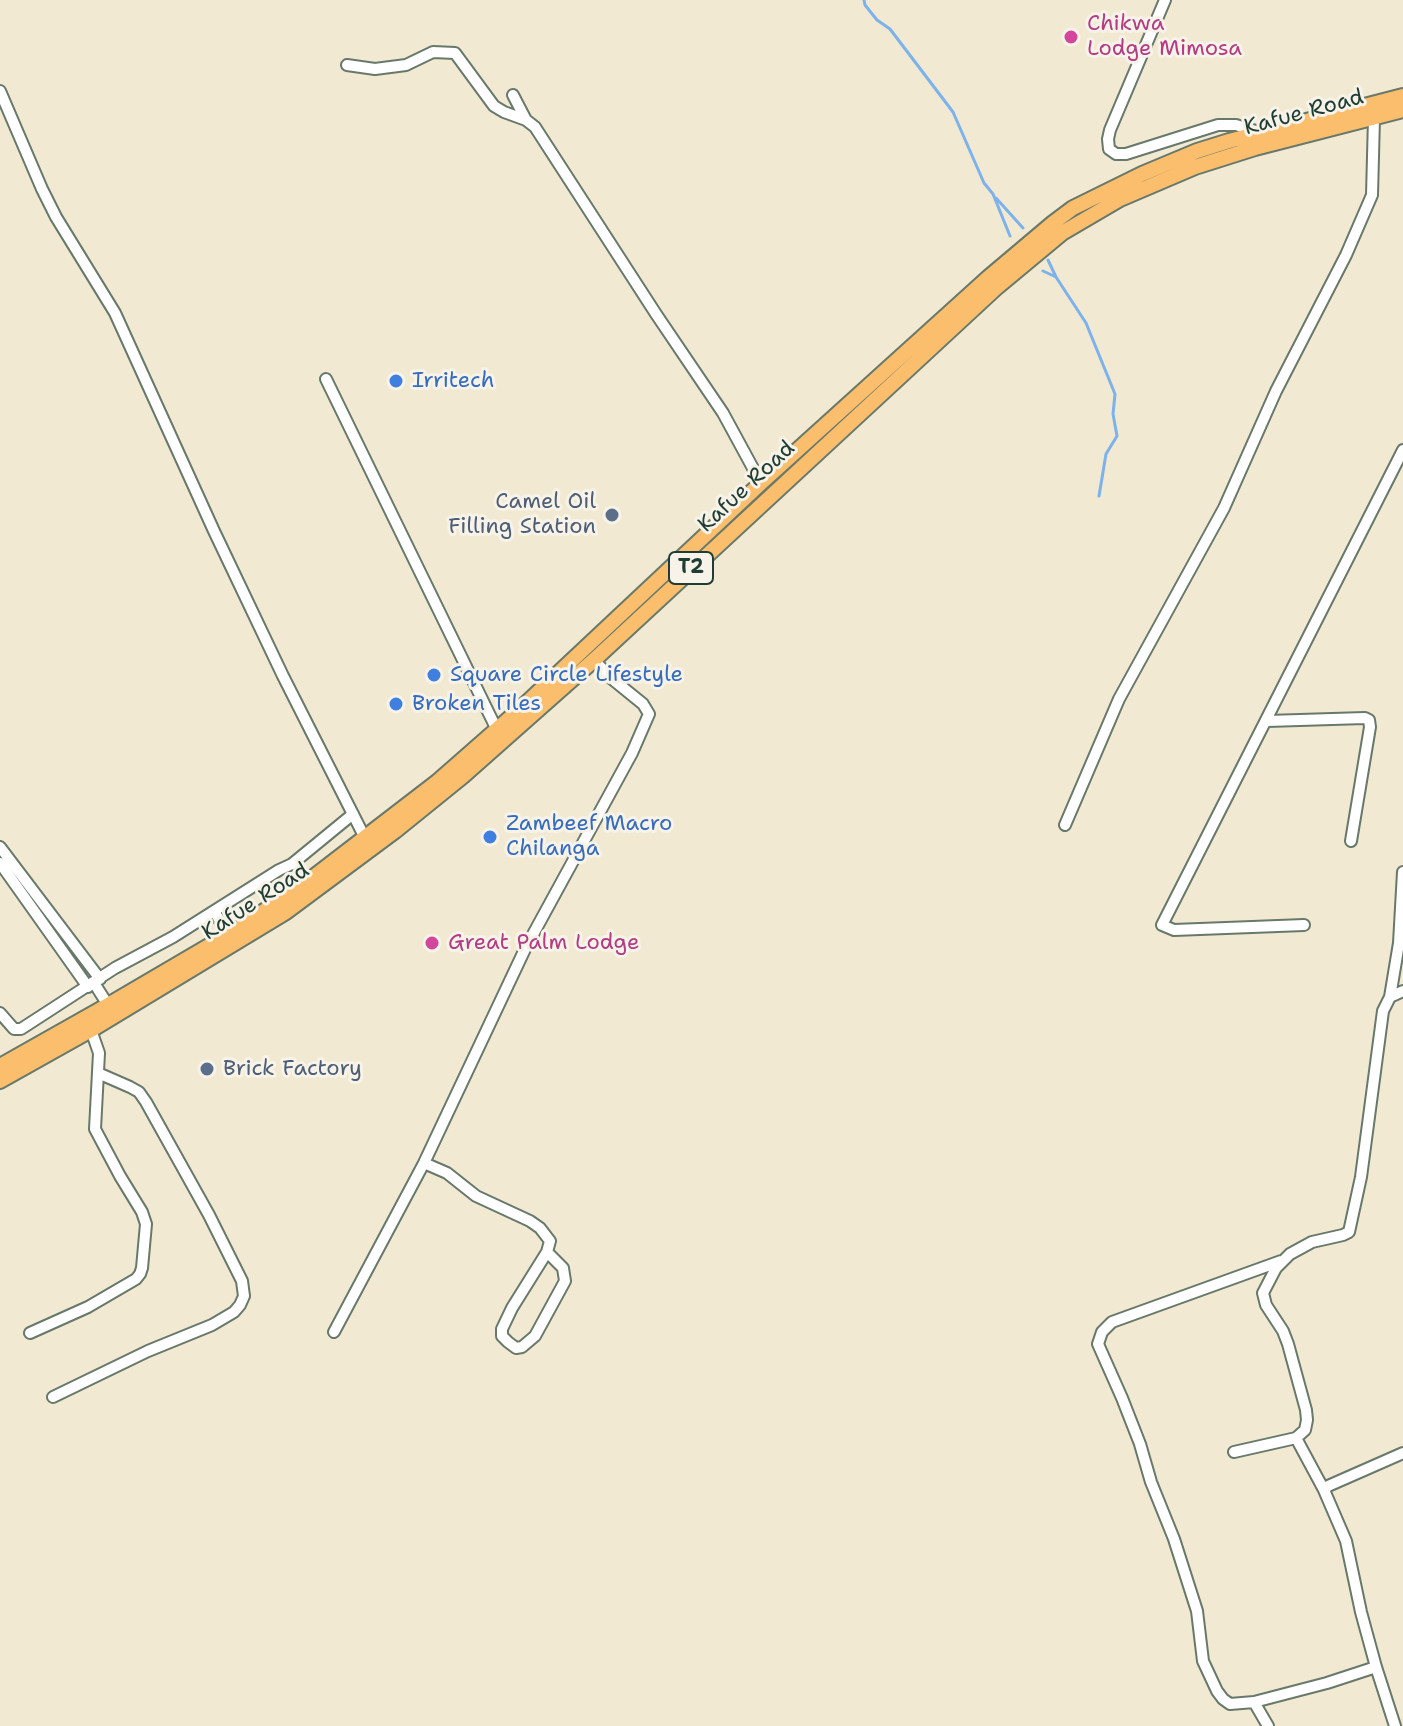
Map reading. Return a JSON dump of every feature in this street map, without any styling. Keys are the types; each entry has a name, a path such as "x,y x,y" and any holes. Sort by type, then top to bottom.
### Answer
{"highway":[{"name":"Kafue Road","path":"0,1066 228,934 307,882 437,782 989,277 1073,208 1165,163 1208,148 1403,96"},
{"name":"Kafue Road","path":"0,1081 286,912 463,776 594,660 997,287 1062,233 1120,199 1195,167 1255,148 1403,110"}],"street":[{"path":"1165,0 1110,130 1109,149 1116,154 1126,154 1218,125 1236,125 1262,133"},
{"path":"347,65 375,69 406,65 433,52 455,53 494,106 526,120 539,131 715,402 761,483"},
{"path":"0,91 56,217 115,313 214,531 365,838"},
{"path":"513,95 526,120"},
{"path":"1065,825 1119,699 1224,508 1276,391 1346,255 1372,195 1374,118"},
{"path":"326,379 497,730"},
{"path":"1304,925 1174,930 1162,925 1403,450"},
{"path":"334,1332 424,1163 525,949 632,753 649,714 643,704 594,660"},
{"path":"1267,721 1369,720 1351,841"},
{"path":"0,1013 14,1029 21,1029 131,959 292,864 353,814"},
{"path":"0,847 108,1005"},
{"path":"0,863 94,983"},
{"path":"1376,1667 1254,1702 1230,1704 1217,1691 1203,1661 1197,1611 1174,1539 1151,1482 1140,1444 1098,1344 1102,1332 1112,1322 1281,1261 1312,1242 1349,1232 1361,1177 1383,1011 1390,997 1399,943 1403,872"},
{"path":"214,911 228,934"},
{"path":"1390,997 1403,991"},
{"path":"30,1333 88,1307 136,1279 142,1268 146,1224 142,1212 95,1129 99,1053 91,1030"},
{"path":"53,1397 148,1351 212,1325 234,1312 244,1296 242,1281 209,1215 146,1102 139,1092 98,1073"},
{"path":"424,1163 447,1173 476,1196 530,1221 550,1241 547,1252 502,1329 502,1336 516,1348 535,1336 565,1281 563,1268 547,1252"},
{"path":"1234,1452 1296,1438 1307,1426 1306,1410 1285,1337 1263,1296 1281,1261"},
{"path":"1296,1438 1324,1490 1346,1541 1361,1612 1395,1726"},
{"path":"1324,1490 1403,1453"},
{"path":"1254,1702 1268,1726"}],"waterway":[{"path":"864,0 953,112 1010,236"},
{"path":"996,198 1023,228"},
{"path":"1048,260 1056,277"},
{"path":"1043,271 1056,277 1086,323 1115,394 1113,414 1117,436 1106,454 1099,496"}],"place":[{"name":"Chikwa Lodge Mimosa","path":"1071,37"},
{"name":"Irritech","path":"396,381"},
{"name":"Camel Oil Filling Station","path":"612,515"},
{"name":"Square Circle Lifestyle","path":"434,675"},
{"name":"Broken Tiles","path":"396,704"},
{"name":"Zambeef Macro Chilanga","path":"490,837"},
{"name":"Great Palm Lodge","path":"432,943"},
{"name":"Brick Factory","path":"207,1069"}]}
